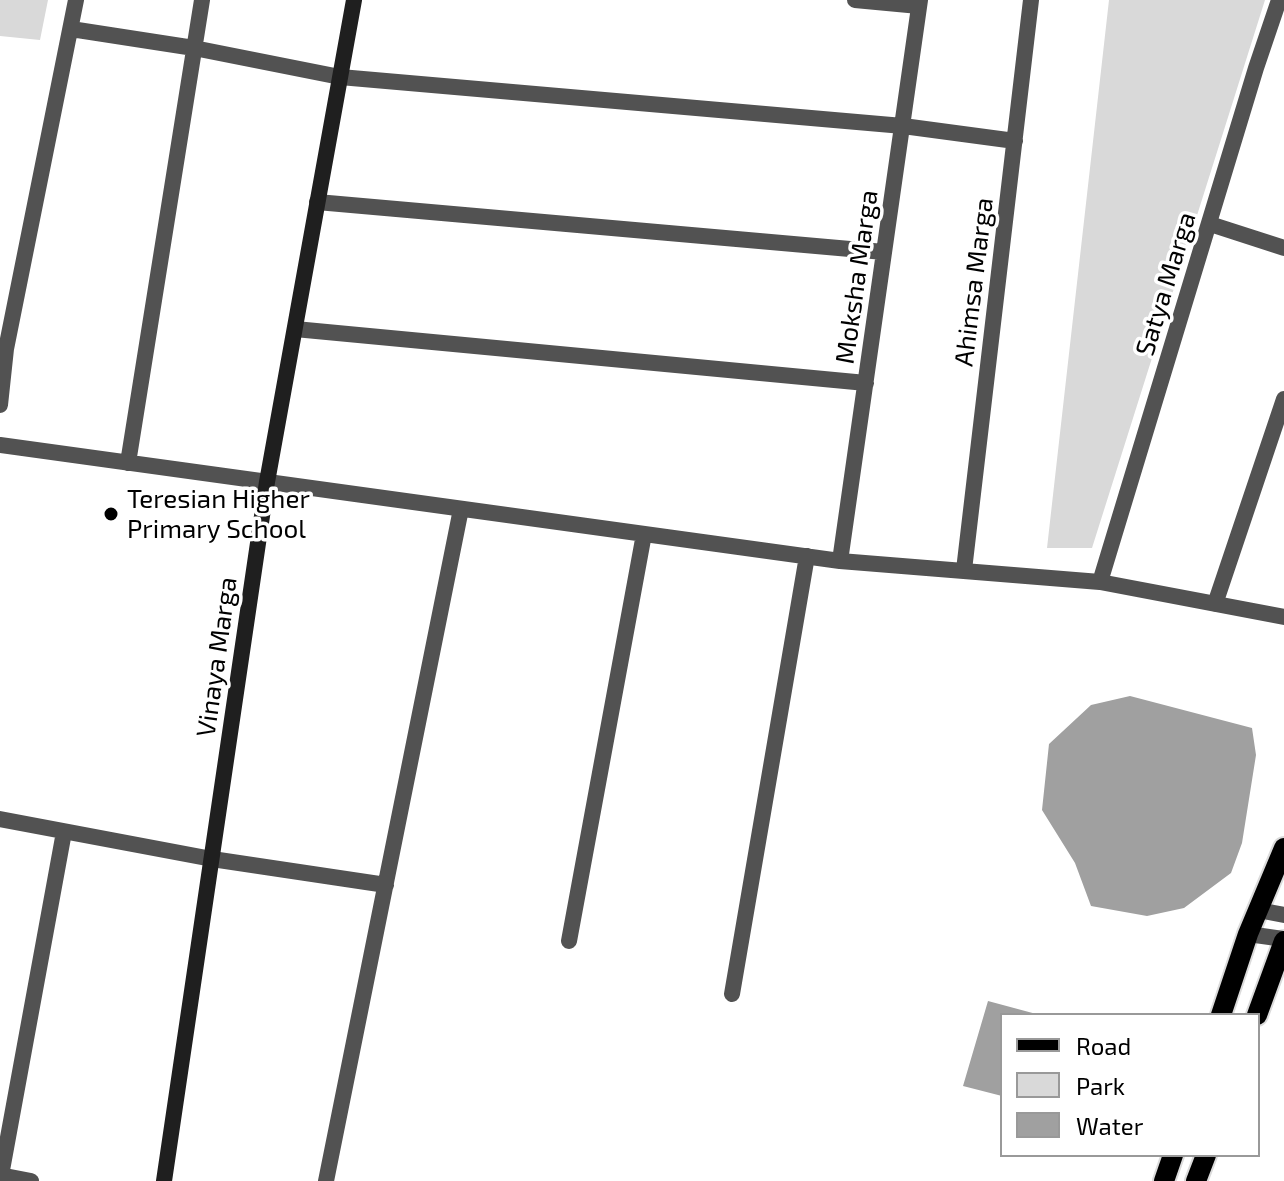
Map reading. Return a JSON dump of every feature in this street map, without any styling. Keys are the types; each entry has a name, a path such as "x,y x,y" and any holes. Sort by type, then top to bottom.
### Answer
{"main road":[{"path":"1222,1013 1248,934 1284,848"},
{"path":"1258,1013 1284,940"},
{"path":"1164,1181 1172,1157"},
{"path":"1196,1181 1205,1157"}],"street":[{"path":"0,405 6,349 76,0"},
{"path":"128,463 202,0"},
{"name":"Vinaya Marga","path":"164,1181 267,482 354,0"},
{"path":"855,0 919,3"},
{"name":"Ahimsa Marga","path":"964,570 1031,0"},
{"name":"Satya Marga","path":"1100,582 1279,0"},
{"name":"Moksha Marga","path":"840,561 919,3"},
{"path":"71,29 194,48 340,77 903,126 1015,141"},
{"path":"317,202 884,252"},
{"path":"1210,224 1284,248"},
{"path":"295,329 866,383"},
{"path":"1215,604 1284,399"},
{"path":"0,445 840,561 1100,582 1284,617"},
{"path":"326,1181 461,509"},
{"path":"569,941 644,534"},
{"path":"732,994 807,556"},
{"path":"0,819 212,859 386,885"},
{"path":"31,1181 1,1177 64,832"},
{"path":"1258,910 1284,915"},
{"path":"1248,934 1284,940"}],"green space":[{"path":"0,0 48,0 40,40 0,36"},
{"path":"1109,0 1265,0 1092,548 1047,548"}],"water":[{"path":"1130,696 1252,728 1256,755 1242,843 1231,873 1184,908 1147,916 1091,906 1075,863 1042,810 1049,744 1091,705"},
{"path":"988,1001 1033,1013 1000,1013 1000,1095 963,1086"}],"place":[{"name":"Teresian Higher Primary School","path":"111,514"}]}
